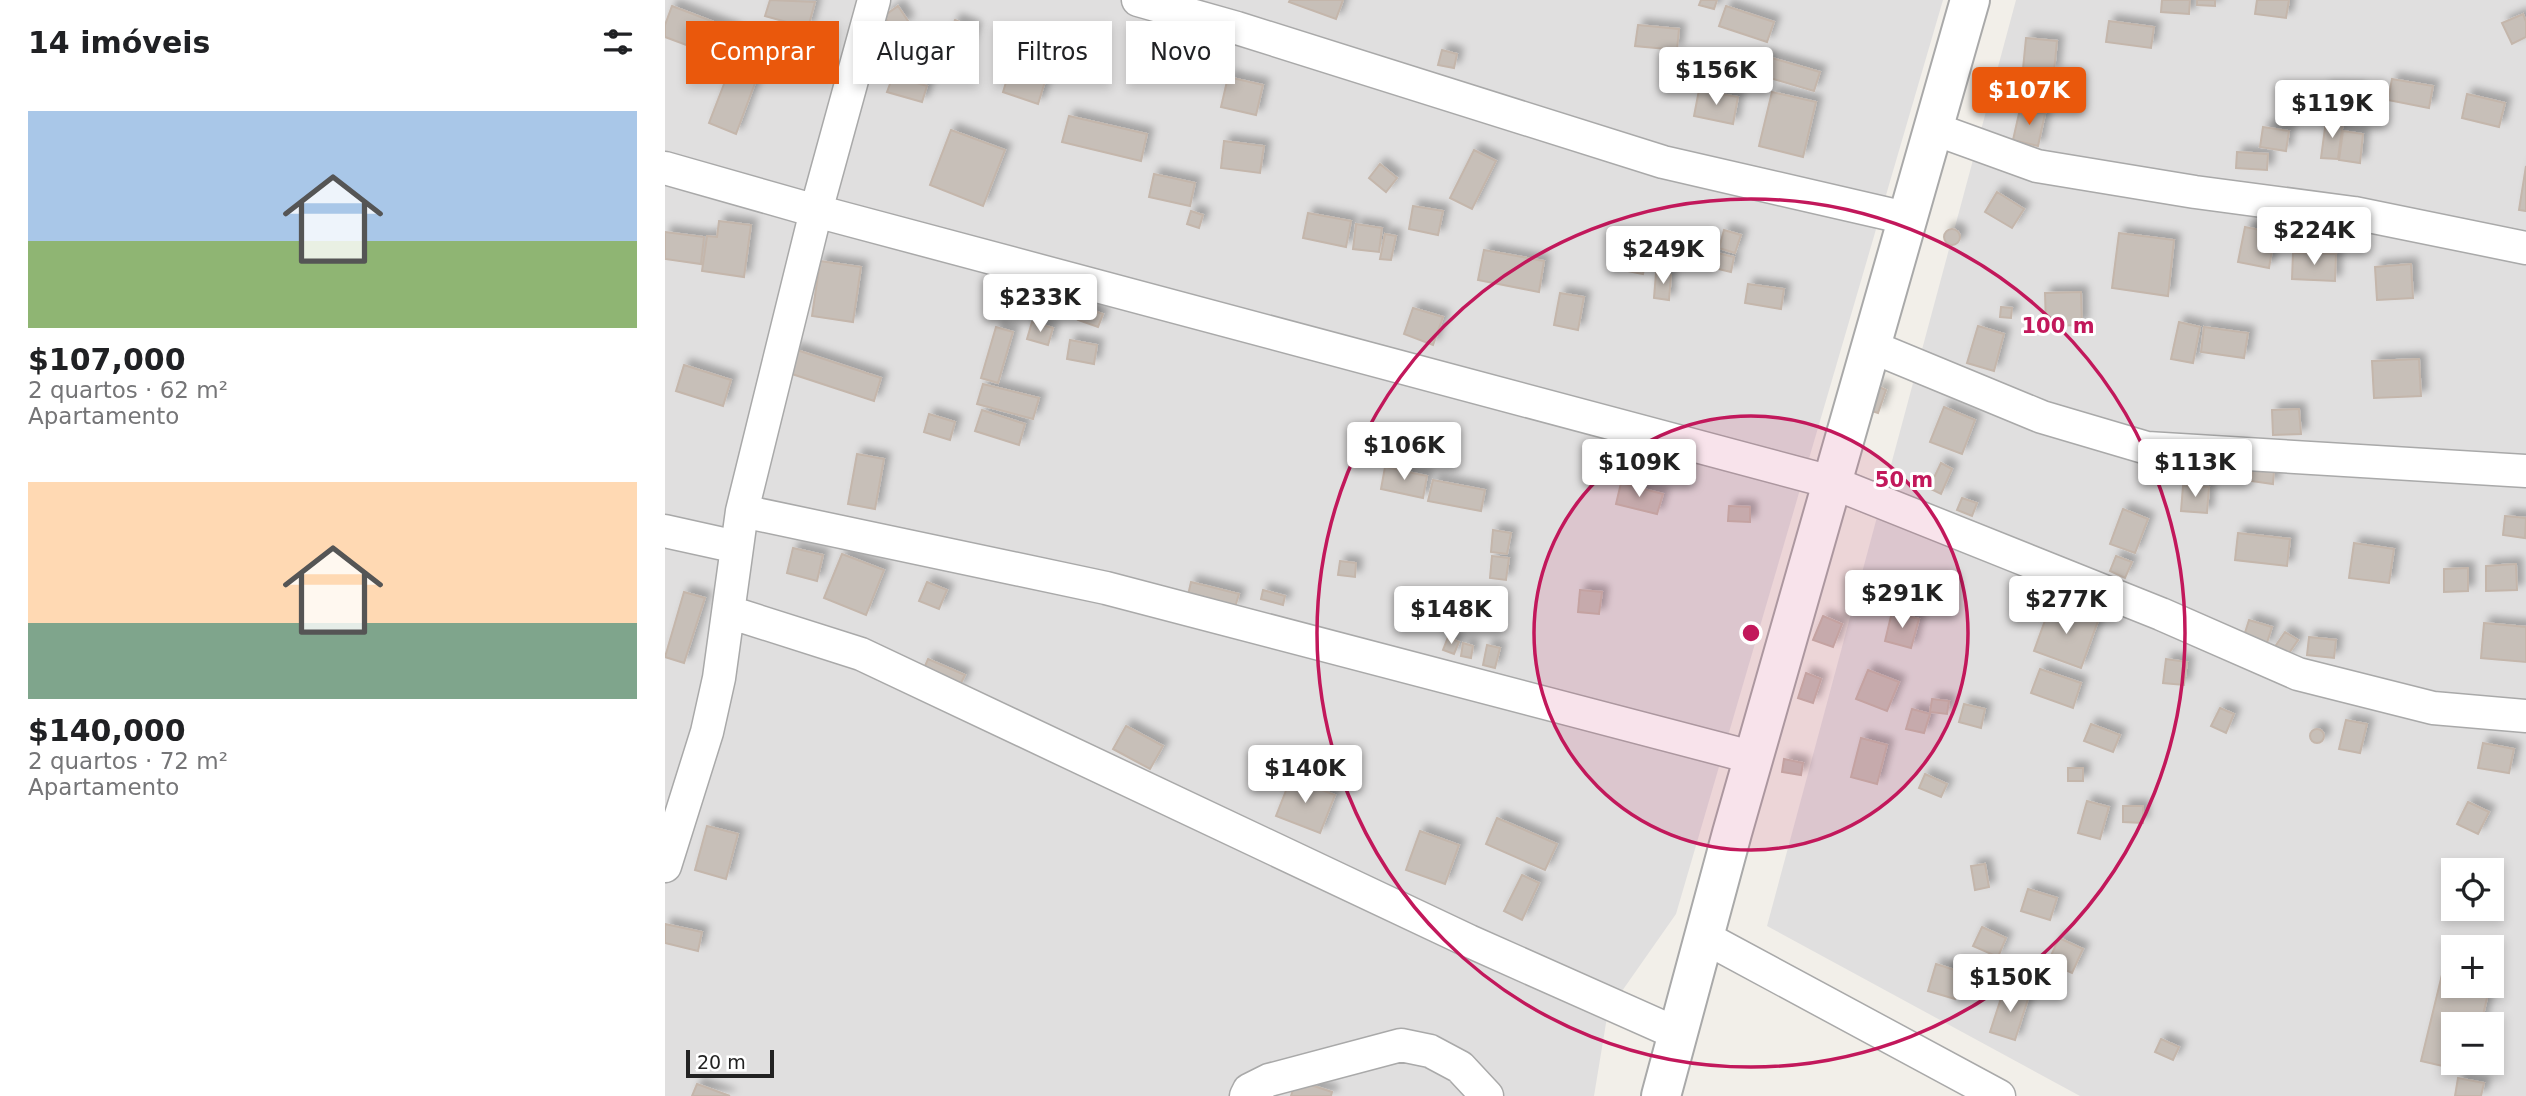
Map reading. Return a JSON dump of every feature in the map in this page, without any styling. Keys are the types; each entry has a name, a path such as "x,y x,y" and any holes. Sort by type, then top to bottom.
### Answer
{"street":[{"path":"667,850 707,732 719,678 742,511 816,211 874,0"},
{"path":"1138,0 1237,28 1663,162 1906,218"},
{"path":"1661,1096 1831,482 1970,0"},
{"path":"1932,128 2037,166 2196,192 2354,213 2526,248"},
{"path":"665,168 816,211 1831,482 2161,614 2298,674 2433,708 2526,716"},
{"path":"1870,346 2042,417 2147,448 2526,471"},
{"path":"742,511 1106,588 1755,758"},
{"path":"665,531 737,547"},
{"path":"729,612 860,654 1456,935 1678,1034"},
{"path":"1704,937 1999,1096"},
{"path":"1246,1096 1249,1090 1269,1080 1401,1045 1430,1051 1460,1067 1487,1096"}],"shaded area":[{"path":"665,0 1943,0 1676,914 1608,1011 1594,1096 665,1096"},
{"path":"2016,0 2526,0 2526,1096 2080,1096 1767,926"}],"building":[{"path":"770,0 815,2 810,21 783,21 765,16"},
{"path":"1343,0 1336,19 1289,2"},
{"path":"1701,0 1717,0 1714,9 1699,5"},
{"path":"2162,0 2190,0 2189,14 2161,12"},
{"path":"2197,0 2215,0 2215,6 2197,5"},
{"path":"2257,0 2289,0 2286,18 2255,14"},
{"path":"672,6 711,21 686,21 686,45 665,37 665,25"},
{"path":"898,6 908,21 888,21 884,16"},
{"path":"1726,6 1774,22 1767,42 1719,26"},
{"path":"2523,14 2526,37 2512,44 2502,23"},
{"path":"2109,21 2154,27 2151,48 2106,42"},
{"path":"1638,25 1679,29 1677,50 1635,46"},
{"path":"2026,38 2057,41 2054,72 2023,69"},
{"path":"1442,50 1457,54 1454,68 1438,65"},
{"path":"1765,56 1820,72 1814,91 1760,75"},
{"path":"1235,79 1263,85 1256,115 1221,107 1226,84 1235,84"},
{"path":"2392,79 2433,86 2429,108 2388,100"},
{"path":"724,84 755,84 736,134 709,123"},
{"path":"890,84 927,86 922,102 887,92"},
{"path":"1005,84 1044,84 1038,104 1003,92"},
{"path":"2325,88 2359,89 2358,111 2325,110"},
{"path":"1699,90 1738,97 1733,124 1694,116"},
{"path":"1772,92 1816,102 1803,157 1759,146"},
{"path":"2467,94 2505,103 2499,127 2462,118"},
{"path":"2020,109 2045,114 2038,146 2013,140"},
{"path":"1069,116 1147,134 1141,161 1062,142"},
{"path":"2326,120 2343,122 2338,159 2321,158"},
{"path":"2263,127 2289,131 2286,151 2260,147"},
{"path":"951,130 1005,150 983,206 930,185"},
{"path":"2343,131 2363,134 2360,163 2339,160"},
{"path":"1224,141 1264,146 1260,173 1221,168"},
{"path":"1474,150 1496,161 1472,209 1450,198"},
{"path":"2237,152 2268,154 2267,170 2236,168"},
{"path":"1380,164 1397,178 1386,192 1369,178"},
{"path":"2526,166 2526,211 2519,210"},
{"path":"1154,174 1195,183 1190,206 1149,197"},
{"path":"1997,192 2024,209 2012,228 1985,212"},
{"path":"1413,206 1443,211 1438,235 1409,229"},
{"path":"1191,211 1203,215 1199,228 1187,224"},
{"path":"1308,213 1351,221 1346,247 1303,238"},
{"path":"719,221 751,225 744,277 702,271 707,236 717,237"},
{"path":"1356,224 1382,228 1379,252 1353,249"},
{"path":"2245,227 2275,233 2269,268 2238,262"},
{"path":"1949,229 1955,229 1960,237 1958,243 1949,245 1944,240 1944,234"},
{"path":"1724,230 1741,235 1735,253 1719,248"},
{"path":"665,232 704,237 701,264 665,259"},
{"path":"2119,233 2174,240 2168,296 2112,288"},
{"path":"1385,234 1396,236 1391,260 1380,259"},
{"path":"1613,238 1649,245 1643,274 1607,267"},
{"path":"1484,250 1544,261 1539,292 1478,280"},
{"path":"1713,252 1734,257 1731,272 1710,267"},
{"path":"2293,253 2336,254 2335,281 2292,279"},
{"path":"820,261 861,267 853,322 812,316"},
{"path":"2411,264 2413,298 2377,300 2375,267"},
{"path":"1656,273 1671,275 1669,300 1654,298"},
{"path":"1748,284 1784,289 1781,309 1745,303"},
{"path":"2081,292 2082,325 2046,326 2045,293"},
{"path":"1560,293 1584,297 1578,330 1554,325"},
{"path":"1083,307 1103,314 1098,327 1078,320"},
{"path":"2001,307 2012,308 2011,318 2000,317"},
{"path":"1413,308 1443,317 1433,345 1404,334"},
{"path":"1032,322 1053,328 1048,345 1027,339"},
{"path":"2179,322 2200,327 2193,363 2171,359"},
{"path":"1978,326 2004,334 1994,371 1967,363"},
{"path":"996,327 1013,332 998,383 981,378"},
{"path":"2204,327 2248,333 2244,358 2201,352"},
{"path":"1070,340 1097,345 1094,364 1067,359"},
{"path":"794,349 881,378 874,401 786,372"},
{"path":"2419,359 2421,396 2374,398 2372,361"},
{"path":"684,365 731,380 723,406 676,391"},
{"path":"983,384 1039,398 1033,419 977,404"},
{"path":"1877,386 1886,390 1878,413 1869,410"},
{"path":"1944,407 1975,420 1962,454 1930,442"},
{"path":"2299,409 2301,434 2273,435 2272,410"},
{"path":"982,410 1025,424 1019,445 975,431"},
{"path":"929,414 955,422 950,440 924,432"},
{"path":"857,454 884,459 875,509 848,504"},
{"path":"1941,463 1952,469 1941,494 1929,488"},
{"path":"1385,467 1427,476 1423,498 1381,489"},
{"path":"2253,469 2274,471 2273,484 2251,481"},
{"path":"1433,480 1485,490 1481,511 1428,501"},
{"path":"1621,483 1663,494 1657,514 1616,504"},
{"path":"2183,486 2209,487 2207,513 2181,511"},
{"path":"1962,498 1977,503 1972,516 1957,510"},
{"path":"1729,506 1750,507 1750,522 1728,521"},
{"path":"2123,509 2148,519 2135,553 2110,544"},
{"path":"2505,516 2526,518 2525,538 2503,535"},
{"path":"1493,530 1511,533 1507,554 1491,552"},
{"path":"2238,533 2290,539 2287,566 2235,560"},
{"path":"2354,543 2394,549 2389,583 2349,578"},
{"path":"793,548 823,555 817,581 787,573"},
{"path":"842,554 884,570 866,615 824,598"},
{"path":"1492,556 1509,558 1506,580 1490,578"},
{"path":"2116,556 2132,562 2125,578 2110,571"},
{"path":"1340,561 1356,563 1355,577 1338,575"},
{"path":"2516,564 2517,590 2486,591 2486,566"},
{"path":"2468,568 2468,591 2444,592 2444,569"},
{"path":"927,582 947,590 939,609 919,601"},
{"path":"1191,582 1239,594 1235,607 1188,595"},
{"path":"1263,590 1285,596 1283,605 1261,599"},
{"path":"1580,590 1602,592 1599,614 1578,612"},
{"path":"684,592 705,598 684,663 665,657"},
{"path":"2051,604 2098,621 2081,668 2034,651"},
{"path":"1892,612 1919,619 1911,648 1885,641"},
{"path":"1823,616 1842,624 1833,647 1813,640"},
{"path":"2249,620 2272,627 2266,646 2243,639"},
{"path":"2484,623 2526,627 2526,662 2481,658"},
{"path":"2285,632 2298,640 2285,659 2272,651"},
{"path":"1448,637 1459,642 1454,654 1443,650"},
{"path":"2309,637 2336,640 2334,658 2307,655"},
{"path":"1463,643 1473,646 1471,658 1461,656"},
{"path":"1487,645 1500,648 1495,668 1483,665"},
{"path":"928,659 965,675 958,689 922,673"},
{"path":"2166,659 2187,662 2184,685 2163,683"},
{"path":"2040,669 2081,683 2073,708 2031,693"},
{"path":"1868,670 1899,682 1887,711 1856,699"},
{"path":"1806,673 1821,679 1813,703 1798,698"},
{"path":"1932,699 1949,701 1947,714 1930,712"},
{"path":"1964,704 1985,709 1981,728 1959,722"},
{"path":"2220,708 2234,714 2226,733 2211,726"},
{"path":"1912,709 1930,714 1924,733 1906,729"},
{"path":"2346,720 2367,724 2360,753 2339,749"},
{"path":"2091,724 2120,735 2113,752 2084,741"},
{"path":"1126,726 1163,746 1150,769 1113,749"},
{"path":"2317,729 2322,731 2322,741 2317,743 2312,741 2310,736 2312,731"},
{"path":"1861,738 1887,745 1877,784 1851,777"},
{"path":"2483,743 2514,749 2509,773 2478,768"},
{"path":"1784,759 1803,763 1801,775 1782,772"},
{"path":"2068,768 2083,768 2083,781 2068,781"},
{"path":"1925,774 1947,784 1941,797 1919,788"},
{"path":"1291,778 1335,795 1320,833 1276,816"},
{"path":"2087,801 2109,807 2100,839 2078,833"},
{"path":"2468,802 2489,812 2478,834 2457,824"},
{"path":"2123,806 2143,806 2143,823 2123,822"},
{"path":"1497,818 1557,844 1545,870 1486,844"},
{"path":"707,826 738,834 726,879 695,870"},
{"path":"1420,831 1459,845 1445,884 1406,870"},
{"path":"1985,864 1989,887 1975,890 1971,866"},
{"path":"1522,875 1539,883 1522,920 1504,911"},
{"path":"2028,889 2057,898 2050,920 2021,911"},
{"path":"665,924 702,932 698,951 665,943"},
{"path":"1982,927 2006,938 1998,957 1973,946"},
{"path":"2059,938 2083,949 2072,973 2048,962"},
{"path":"1936,964 1964,973 1955,999 1928,991"},
{"path":"2441,979 2441,998 2487,998 2484,1012 2441,1012 2441,1066 2421,1061"},
{"path":"2004,989 2029,996 2015,1040 1990,1032"},
{"path":"2161,1039 2179,1047 2173,1060 2155,1052"},
{"path":"2458,1078 2484,1083 2481,1096 2455,1096"},
{"path":"1296,1080 1332,1092 1331,1096 1291,1096"},
{"path":"697,1084 730,1096 692,1096"}]}
